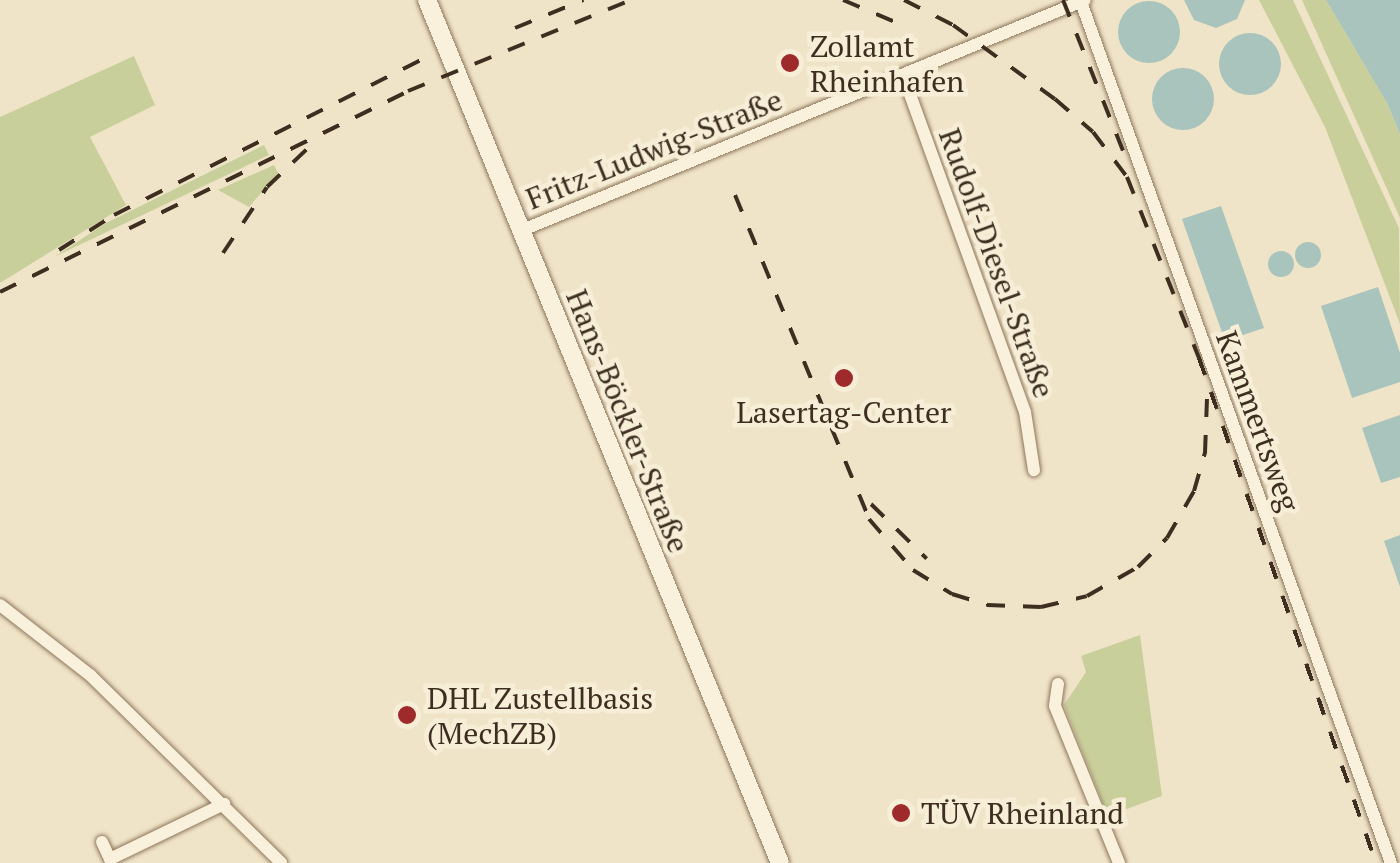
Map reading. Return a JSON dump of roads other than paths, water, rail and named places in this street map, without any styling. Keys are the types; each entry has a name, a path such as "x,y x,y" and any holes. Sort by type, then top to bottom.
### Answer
{"main road":[{"name":"Hans-Böckler-Straße","path":"427,0 780,863"}],"street":[{"name":"Fritz-Ludwig-Straße","path":"520,231 1083,1"},
{"name":"Kammertsweg","path":"1083,1 1394,858"},
{"name":"Rudolf-Diesel-Straße","path":"902,75 1025,412 1034,470"},
{"path":"0,605 77,663 281,863"},
{"path":"1058,684 1054,706 1120,863"},
{"path":"102,842 111,861 224,804"}],"water":[{"path":"1184,0 1245,0 1237,19 1216,28 1194,20"},
{"path":"1326,0 1400,0 1400,134 1387,103"},
{"path":"1149,1 1171,10 1180,32 1171,54 1149,63 1127,54 1118,32 1127,10"},
{"path":"1250,33 1272,42 1281,64 1272,86 1250,95 1228,86 1219,64 1228,42"},
{"path":"1183,68 1205,77 1214,99 1205,121 1183,130 1161,121 1152,99 1161,77"},
{"path":"1221,206 1264,328 1225,341 1182,219"},
{"path":"1308,242 1317,246 1321,255 1317,264 1308,268 1299,264 1295,255 1299,246"},
{"path":"1281,251 1290,255 1294,264 1290,273 1281,277 1272,273 1268,264 1272,255"},
{"path":"1378,287 1400,353 1400,382 1352,398 1321,306"},
{"path":"1400,415 1400,477 1381,483 1362,428"},
{"path":"1400,535 1400,587 1384,541"}],"railway":[{"path":"515,28 583,0"},
{"path":"0,292 408,91 631,0"},
{"path":"843,0 907,27"},
{"path":"904,0 953,25 1055,99 1093,132 1127,177 1199,358 1376,863"},
{"path":"1063,0 1128,163"},
{"path":"59,250 114,215 423,59"},
{"path":"223,253 267,187 307,149"},
{"path":"735,195 869,519 913,570 952,594 987,605 1041,607 1087,596 1138,567 1167,538 1194,491 1205,453 1207,398"},
{"path":"871,504 927,559"}],"place":[{"name":"Zollamt Rheinhafen","path":"790,63"},
{"name":"Lasertag-Center","path":"844,378"},
{"name":"DHL Zustellbasis (MechZB)","path":"407,715"},
{"name":"TÜV Rheinland","path":"901,813"}]}
